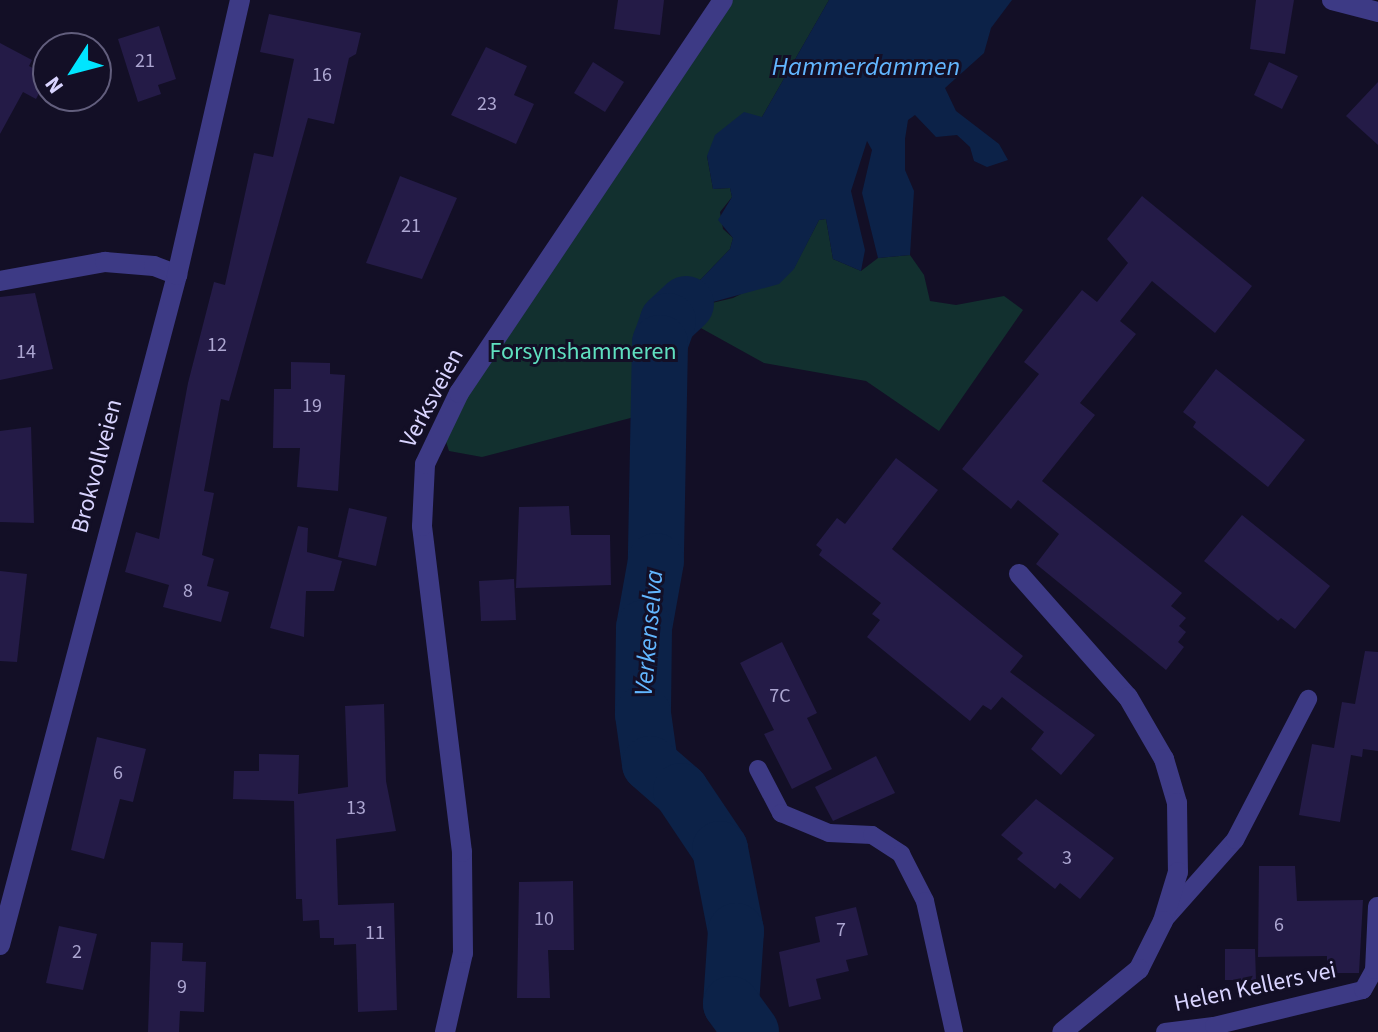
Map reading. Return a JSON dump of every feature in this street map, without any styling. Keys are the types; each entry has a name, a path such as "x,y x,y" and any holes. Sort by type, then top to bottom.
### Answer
{"street":[{"name":"Brokvollveien","path":"0,945 177,275 240,0"},
{"name":"Verksveien","path":"445,1032 463,953 462,852 422,526 425,464 467,381 723,0"},
{"path":"1332,0 1378,12"},
{"path":"0,281 105,262 154,266 177,275"},
{"path":"1019,574 1128,697 1164,759 1177,803 1178,872 1163,921 1139,969 1063,1032"}],"lane":[{"path":"1163,921 1235,840 1308,699"},
{"path":"758,769 781,813 829,833 872,835 901,854 925,901 954,1032"},
{"name":"Helen Kellers vei","path":"1165,1032 1214,1026 1363,990 1374,970 1377,906"},
{"path":"1063,1032 1082,1032"}],"green space":[{"name":"Forsynshammeren","path":"723,0 829,0 762,117 707,156 713,189 730,188 732,197 720,212 723,229 733,238 730,249 682,299 686,304 668,321 660,343 657,411 482,457 449,451 442,429"},
{"path":"826,219 833,259 861,271 878,258 910,255 924,275 930,301 956,305 1004,296 1023,310 939,431 866,381 764,363 690,322 691,308 733,298 794,268 819,220"}],"water":[{"name":"Hammerdammen","path":"829,0 1012,0 991,28 984,53 945,88 956,111 999,144 1008,160 987,167 974,161 970,147 957,135 936,137 915,115 908,120 905,139 905,170 914,191 910,255 878,258 862,193 872,150 867,141 851,191 865,250 861,271 833,259 826,219 819,220 794,269 779,284 691,308 681,300 730,249 733,238 718,220 732,197 730,188 713,189 707,156 715,135 744,112 762,117"}],"building":[{"path":"618,0 664,0 660,35 614,29"},
{"path":"1256,0 1294,0 1285,54 1250,49"},
{"path":"269,14 361,33 356,54 349,58 334,124 308,118 229,401 221,399 204,491 214,493 202,555 214,559 207,586 229,592 221,622 163,607 169,585 125,572 136,532 159,539 188,383 214,282 225,285 254,153 273,157 294,59 260,52"},
{"path":"159,26 176,79 158,85 161,94 138,102 118,39"},
{"path":"0,43 32,60 29,66 32,68 32,97 23,92 0,134"},
{"path":"486,47 527,66 514,95 534,104 516,144 451,115"},
{"path":"593,62 624,82 605,112 574,93"},
{"path":"1269,62 1298,76 1282,109 1254,95"},
{"path":"1378,82 1378,145 1346,116"},
{"path":"400,176 457,198 422,279 366,263"},
{"path":"1142,196 1252,286 1215,333 1152,281 1120,321 1136,334 1080,403 1095,415 1042,481 1182,593 1171,606 1186,618 1179,626 1186,632 1178,642 1184,647 1166,670 1036,564 1059,534 1018,500 1011,509 962,469 1039,374 1024,362 1082,290 1097,302 1128,263 1107,239"},
{"path":"35,293 53,369 0,380 0,297"},
{"path":"291,362 330,363 330,374 345,375 338,491 297,487 300,448 273,448 274,389 291,389"},
{"path":"1216,369 1305,440 1268,487 1193,427 1196,422 1183,412"},
{"path":"31,427 34,523 0,522 0,431"},
{"path":"896,458 938,490 892,549 1023,656 1010,672 1095,735 1061,775 1031,749 1044,732 1002,697 991,710 983,705 970,721 867,637 880,620 872,614 881,603 819,555 822,550 816,545 837,518 845,524"},
{"path":"569,506 571,535 610,535 611,585 516,588 519,507"},
{"path":"349,508 387,517 376,566 338,557"},
{"path":"1242,515 1330,586 1295,629 1281,618 1278,621 1204,561"},
{"path":"298,526 308,528 307,552 342,561 334,591 306,591 304,637 270,628"},
{"path":"0,571 27,574 17,662 0,661"},
{"path":"514,579 516,620 481,621 479,581"},
{"path":"782,642 817,713 807,718 832,769 792,789 764,734 774,730 740,663"},
{"path":"1365,651 1378,652 1378,751 1363,749 1362,757 1351,755 1340,822 1299,815 1312,744 1334,748 1342,702 1355,704"},
{"path":"384,704 386,781 396,831 336,839 338,905 394,903 397,1010 358,1012 356,944 334,945 334,938 320,938 319,920 303,921 302,899 296,899 294,801 233,799 234,771 259,771 259,754 299,755 298,794 348,787 345,706"},
{"path":"97,737 146,749 133,802 120,799 104,859 71,850"},
{"path":"876,756 895,793 833,821 815,787"},
{"path":"1036,799 1114,858 1080,899 1060,883 1055,889 1017,859 1023,853 1001,835"},
{"path":"1259,866 1295,866 1297,901 1363,900 1359,973 1327,973 1327,956 1258,957"},
{"path":"573,881 574,950 548,950 550,998 517,998 519,882"},
{"path":"856,907 868,955 846,960 849,971 816,979 821,999 789,1007 779,952 820,942 815,917"},
{"path":"59,926 97,934 83,990 46,983"},
{"path":"151,942 183,943 182,961 206,962 204,1012 180,1011 179,1032 148,1032"},
{"path":"1225,949 1255,949 1256,980 1225,980"}],"waterway":[{"name":"Verkenselva","path":"686,304 668,321 660,343 656,561 644,628 643,714 650,764 681,791 720,849 736,931 731,1004 751,1032"}]}
